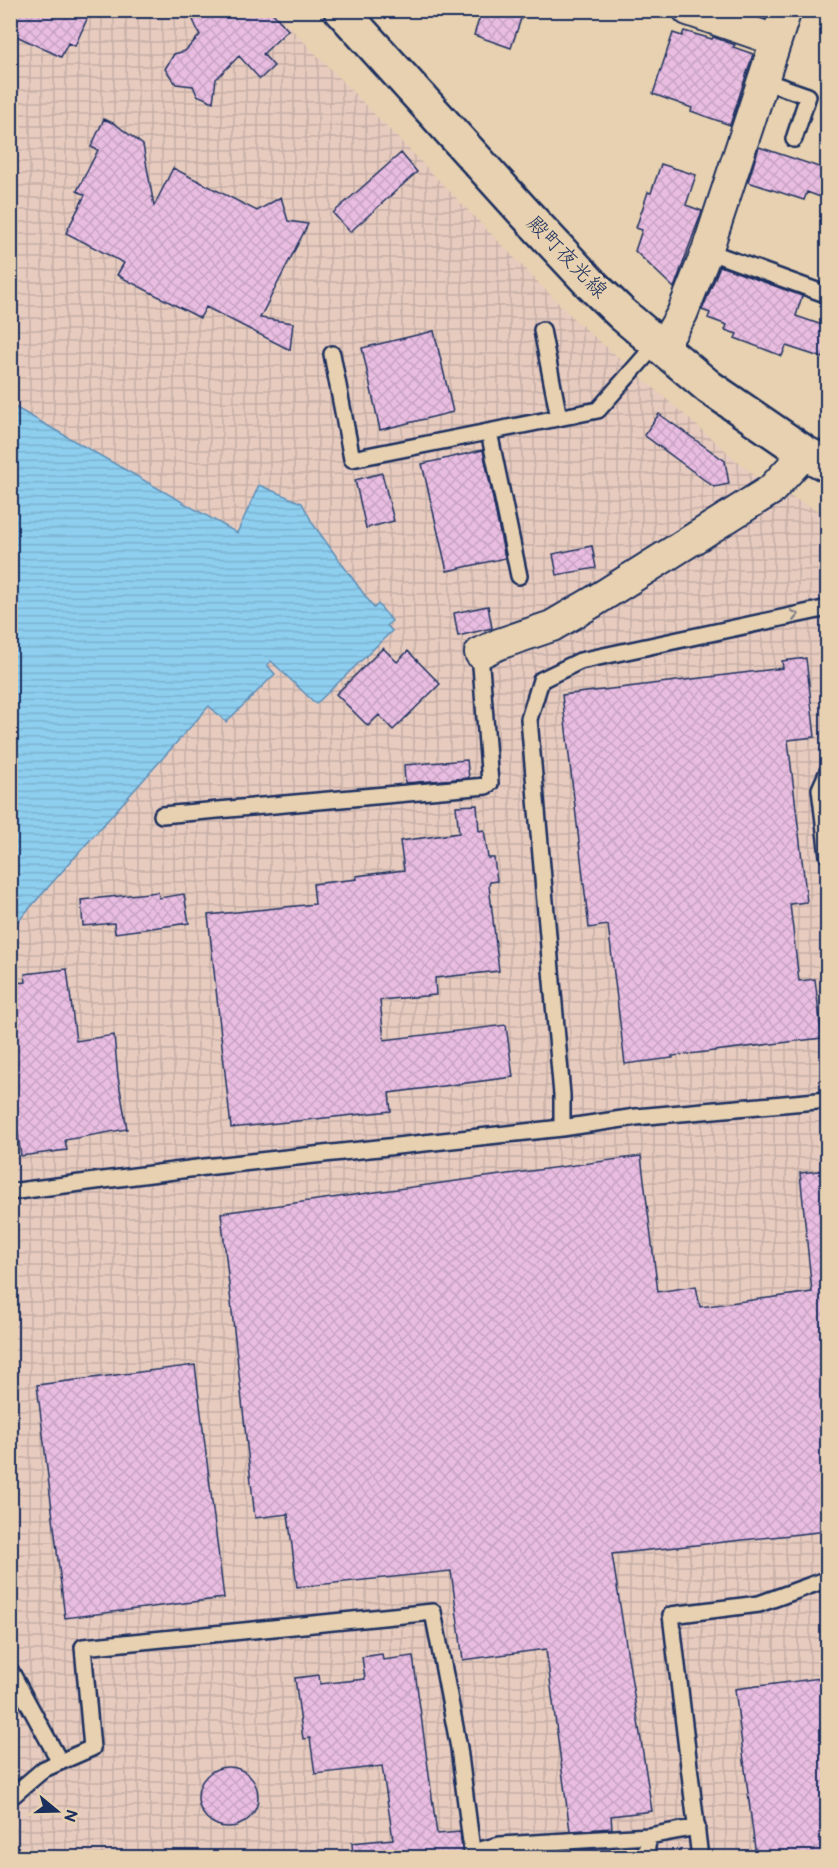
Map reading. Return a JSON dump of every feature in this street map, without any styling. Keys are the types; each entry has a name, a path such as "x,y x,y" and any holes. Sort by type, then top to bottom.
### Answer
{"street":[{"name":"殿町夜光線","path":"341,10 592,285 708,387 816,459"},
{"path":"688,10 775,40"},
{"path":"659,346 682,314 707,251 786,10"},
{"path":"480,653 552,626 771,490 816,459"}],"lane":[{"path":"762,80 808,96 794,139"},
{"path":"707,251 828,295"},
{"path":"542,330 559,418"},
{"path":"332,354 352,459 598,410 659,346"},
{"path":"489,432 519,576"},
{"path":"562,1128 562,1095 529,719 541,680 580,661 828,608"},
{"path":"162,815 486,786 490,783 480,653"},
{"path":"828,771 820,789 828,856"},
{"path":"10,1192 205,1167 562,1128 636,1117 828,1100"},
{"path":"700,1857 671,1615 759,1604 828,1579"},
{"path":"10,1798 44,1769 92,1748 83,1647 433,1612 459,1748 472,1855 500,1845 649,1836 697,1827"},
{"path":"10,1670 60,1762"},
{"path":"645,1857 649,1836"}],"shaded area":[{"path":"11,11 274,11 573,318 763,483 827,515 827,1857 11,1857 11,929 209,706 226,722 275,674 267,665 272,661 391,622 378,605 374,608 313,524 302,503 238,534 11,405"}],"water":[{"path":"11,405 237,533 259,485 302,503 313,524 374,608 378,604 392,621 387,625 392,631 316,704 271,661 267,665 275,674 226,722 209,706 11,929"}],"building":[{"path":"10,10 91,10 75,46 68,43 61,57 10,33"},
{"path":"203,10 270,10 288,30 263,54 274,66 260,79 239,56 216,79 213,102 197,95 193,86 176,84 165,69 174,54 185,51 200,35 193,20"},
{"path":"482,10 524,10 511,48 474,35"},
{"path":"684,31 712,39 713,37 753,54 730,125 653,94 673,33 682,36"},
{"path":"104,119 115,124 143,145 154,206 173,168 257,211 281,197 288,221 308,224 260,318 293,323 290,350 206,307 200,318 117,275 124,263 66,233 85,195 77,191 98,150 91,147"},
{"path":"759,147 828,170 828,200 807,192 804,200 748,182"},
{"path":"401,153 417,172 350,232 333,213"},
{"path":"661,164 696,175 686,205 702,211 674,288 635,251 642,230 636,228 648,192 651,193"},
{"path":"720,266 802,296 796,316 828,327 828,344 823,358 786,346 782,356 735,338 737,334 725,330 727,325 708,318 710,313 702,310"},
{"path":"434,331 453,412 380,430 362,348"},
{"path":"659,414 725,461 729,484 714,487 644,435"},
{"path":"483,450 505,558 447,571 422,464"},
{"path":"382,473 394,521 366,528 355,480"},
{"path":"592,546 596,568 557,575 553,554"},
{"path":"488,606 492,628 458,636 454,613"},
{"path":"383,648 397,662 408,651 440,684 393,730 379,715 368,726 336,694"},
{"path":"806,658 815,737 788,740 807,902 790,904 799,981 815,979 822,1038 625,1064 608,925 589,928 562,695 783,668 782,661"},
{"path":"467,760 469,778 405,783 404,765"},
{"path":"477,805 479,831 484,830 488,858 494,858 497,881 490,882 489,885 499,971 435,978 436,995 380,1000 384,1040 506,1025 513,1077 389,1093 391,1111 231,1128 208,915 315,904 313,884 404,870 400,841 459,833 456,806"},
{"path":"158,892 159,898 184,894 189,923 115,933 114,923 83,926 81,900"},
{"path":"67,969 76,1041 114,1035 127,1129 65,1140 67,1150 21,1156 10,1078 10,993 17,992 16,983 26,982 25,974"},
{"path":"641,1156 658,1292 696,1286 700,1307 812,1292 800,1173 828,1170 828,1531 612,1554 652,1811 611,1816 612,1828 570,1831 546,1649 463,1660 451,1571 297,1587 288,1514 255,1518 221,1213"},
{"path":"195,1365 224,1598 65,1618 37,1385"},
{"path":"382,1654 383,1660 413,1656 437,1834 460,1832 463,1857 353,1857 352,1843 393,1839 382,1766 315,1774 310,1738 303,1739 295,1678 319,1675 320,1684 365,1679 362,1657"},
{"path":"828,1677 828,1857 756,1857 735,1689"},
{"path":"222,1767 234,1767 245,1772 253,1780 258,1797 256,1809 245,1822 234,1827 222,1827 211,1822 203,1814 198,1803 198,1791 203,1780 211,1772"},
{"path":"614,1848 616,1857 573,1857 572,1850"}]}
